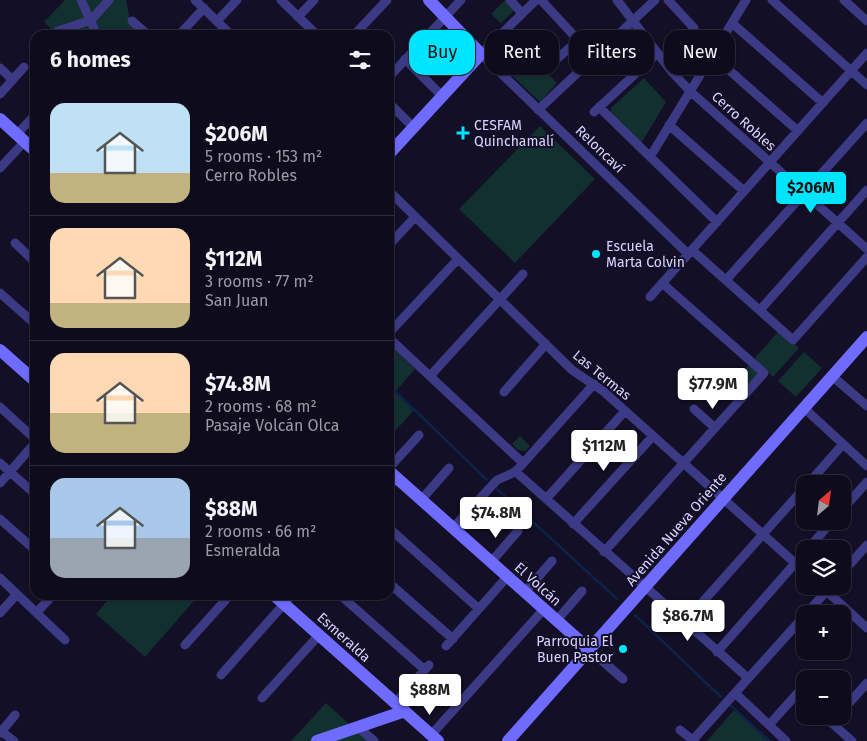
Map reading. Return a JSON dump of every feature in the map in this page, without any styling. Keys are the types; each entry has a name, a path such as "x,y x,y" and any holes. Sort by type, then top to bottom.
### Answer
{"street":[{"path":"81,0 95,30"},
{"path":"61,30 90,20 109,0"},
{"path":"195,0 226,30"},
{"path":"217,21 237,0"},
{"path":"281,0 313,30"},
{"path":"298,16 314,0"},
{"path":"359,30 387,0"},
{"name":"Reloncaví","path":"429,0 538,110 690,252 726,280 793,340 867,257"},
{"path":"394,71 461,0"},
{"path":"510,0 522,13"},
{"path":"394,148 481,54 536,0"},
{"path":"542,0 578,40 559,57"},
{"name":"Cerro Robles","path":"617,0 672,72 690,91 867,249"},
{"path":"538,110 654,0"},
{"path":"668,0 694,28"},
{"path":"728,30 746,0"},
{"path":"772,0 867,85"},
{"path":"849,2 867,21"},
{"path":"184,30 204,8"},
{"path":"132,20 143,30"},
{"path":"732,23 823,103"},
{"path":"658,53 597,110 650,157 717,222"},
{"path":"650,296 867,53"},
{"path":"405,59 442,96"},
{"path":"0,94 24,67"},
{"path":"0,68 13,80"},
{"path":"650,157 700,75"},
{"path":"735,75 798,131"},
{"path":"394,109 413,127"},
{"path":"0,119 30,146"},
{"path":"726,280 867,123"},
{"path":"0,168 30,124"},
{"path":"669,125 744,192"},
{"path":"760,310 867,190"},
{"name":"Las Termas","path":"394,196 574,372 594,384 796,563"},
{"path":"394,240 415,217"},
{"path":"14,243 30,257"},
{"path":"394,328 458,259"},
{"path":"430,376 523,274"},
{"path":"604,552 764,373 662,283"},
{"path":"0,294 30,320"},
{"name":"Avenida Nueva Oriente","path":"508,741 867,337"},
{"path":"394,343 524,464"},
{"path":"504,392 546,344"},
{"path":"0,350 30,377"},
{"path":"832,376 867,406"},
{"path":"453,528 497,480 516,472 524,464 594,384"},
{"path":"0,407 30,434"},
{"path":"804,408 867,466"},
{"path":"694,409 715,428"},
{"path":"546,499 625,411"},
{"path":"394,470 419,436"},
{"path":"574,524 653,436"},
{"path":"816,475 843,444"},
{"path":"0,483 30,450"},
{"path":"0,463 30,490"},
{"path":"421,500 449,468"},
{"path":"516,472 644,588 748,678"},
{"name":"El Volcán","path":"394,479 421,500 623,679"},
{"path":"851,500 867,482"},
{"path":"684,623 796,497"},
{"path":"0,519 30,546"},
{"path":"816,540 824,530"},
{"path":"491,562 518,531"},
{"path":"394,532 479,609"},
{"path":"851,563 867,545"},
{"path":"525,592 552,561"},
{"path":"717,652 796,563"},
{"path":"394,587 450,643 507,577"},
{"path":"0,578 64,640"},
{"path":"556,620 582,591"},
{"path":"0,613 17,594"},
{"path":"813,605 821,595"},
{"path":"834,595 865,624"},
{"path":"37,612 48,600"},
{"path":"185,645 226,600"},
{"path":"221,676 281,600"},
{"name":"Esmeralda","path":"285,600 319,635 434,738"},
{"path":"318,741 358,727 400,707 427,668 346,600"},
{"path":"434,738 544,609"},
{"path":"680,730 693,741 796,625"},
{"path":"262,698 319,635"},
{"path":"851,701 867,683"},
{"path":"735,693 786,741"},
{"path":"769,726 796,699"},
{"path":"14,741 1,732 15,715"},
{"path":"839,725 852,741"},
{"path":"358,727 374,741"}],"green space":[{"path":"65,0 126,0 130,21 139,30 53,30 44,22"},
{"path":"505,0 516,9 501,23 491,14"},
{"path":"511,75 549,75 557,83 540,102"},
{"path":"644,78 666,102 640,145 611,112 611,108"},
{"path":"540,126 595,179 515,263 459,209"},
{"path":"779,331 799,348 773,377 764,369 745,390 735,380"},
{"path":"394,349 415,369 395,392 414,410 394,432"},
{"path":"804,352 822,368 796,397 778,381"},
{"path":"520,436 530,446 525,451 518,450 512,444"},
{"path":"108,600 195,600 145,657 96,614"},
{"path":"326,703 368,741 291,741"},
{"path":"734,710 768,741 707,741"}],"waterway":[{"path":"394,390 487,480"},
{"path":"497,489 617,599"},
{"path":"635,615 721,697"},
{"path":"731,706 770,741"}],"place":[{"name":"CESFAM Quinchamalí","path":"463,133"},
{"name":"Escuela Marta Colvin","path":"596,254"},
{"name":"Parroquia El Buen Pastor","path":"623,649"}]}
